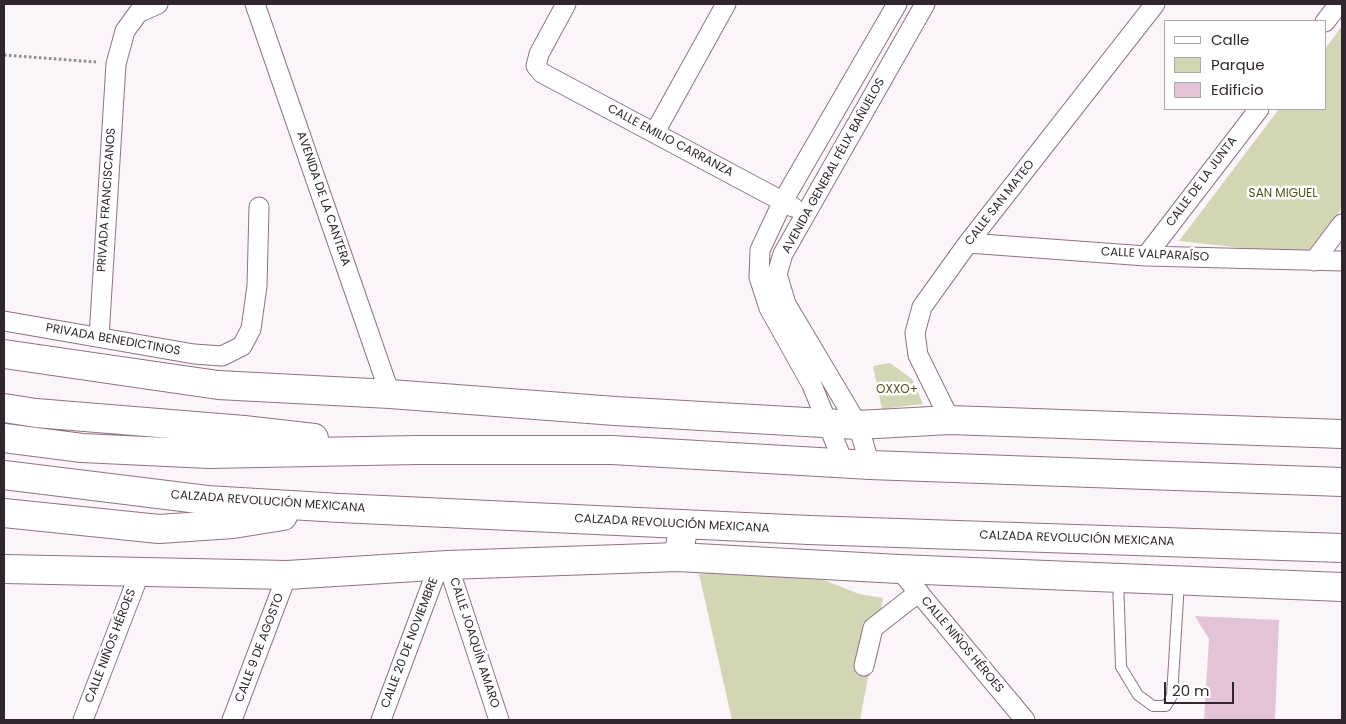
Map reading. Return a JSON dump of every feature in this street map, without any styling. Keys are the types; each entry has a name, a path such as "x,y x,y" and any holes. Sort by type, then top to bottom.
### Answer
{"main road":[{"path":"4,354 218,385 390,394 615,411 830,424 858,425 950,420 1342,434"},
{"path":"4,408 36,413 244,430 417,450"},
{"path":"4,438 82,448 209,454 417,450 612,450 857,464 1342,482"},
{"name":"CALZADA REVOLUCIÓN MEXICANA","path":"4,475 207,500 340,508 684,525 1342,548"},
{"path":"4,513 160,529 233,524 340,508"},
{"path":"678,557 684,525"},
{"path":"4,568 288,575 444,565 678,557 899,569 1342,587"}],"street":[{"name":"PRIVADA FRANCISCANOS","path":"99,337 116,64 125,31 138,13 158,4"},
{"name":"AVENIDA DE LA CANTERA","path":"255,4 390,394"},
{"name":"CALLE EMILIO CARRANZA","path":"566,4 539,54 536,66 542,73 806,214"},
{"path":"655,132 726,4"},
{"name":"AVENIDA GENERAL FÉLIX BAÑUELOS","path":"857,464 830,424 812,385 769,308 768,276 760,250 783,201 897,4"},
{"name":"AVENIDA GENERAL FÉLIX BAÑUELOS","path":"768,276 783,254 926,4"},
{"name":"CALLE SAN MATEO","path":"950,420 918,355 915,333 922,307 968,244 1155,4"},
{"path":"1326,21 1339,4"},
{"name":"CALLE DE LA JUNTA","path":"1146,256 1258,110"},
{"name":"PRIVADA BENEDICTINOS","path":"4,321 194,354 222,356 242,346 251,329 257,286 259,207"},
{"path":"1314,261 1342,224"},
{"name":"CALLE VALPARAÍSO","path":"968,244 1146,256 1342,262"},
{"name":"AVENIDA GENERAL FÉLIX BAÑUELOS","path":"768,276 858,425 857,464"},
{"name":"CALLE 20 DE NOVIEMBRE","path":"381,720 444,565"},
{"name":"CALLE JOAQUÍN AMARO","path":"444,565 499,720"},
{"name":"CALLE NIÑOS HÉROES","path":"899,569 1020,719"},
{"name":"CALLE NIÑOS HÉROES","path":"83,720 140,572"},
{"name":"CALLE 9 DE AGOSTO","path":"232,720 288,575"},
{"path":"864,666 873,628 919,592"}],"lane":[{"path":"1118,578 1122,667 1138,695 1153,706 1166,706 1172,696 1180,581"}],"path":[{"path":"4,55 116,64"}],"green space":[{"name":"SAN MIGUEL","path":"1342,26 1342,208 1307,255 1179,241 1278,110 1326,110 1326,48"},
{"name":"OXXO+","path":"890,363 912,379 923,404 882,409 873,366"},
{"path":"737,568 814,576 859,594 883,598 860,720 732,720 699,574"}],"building":[{"path":"1195,616 1279,620 1275,720 1204,720 1209,639"}]}
